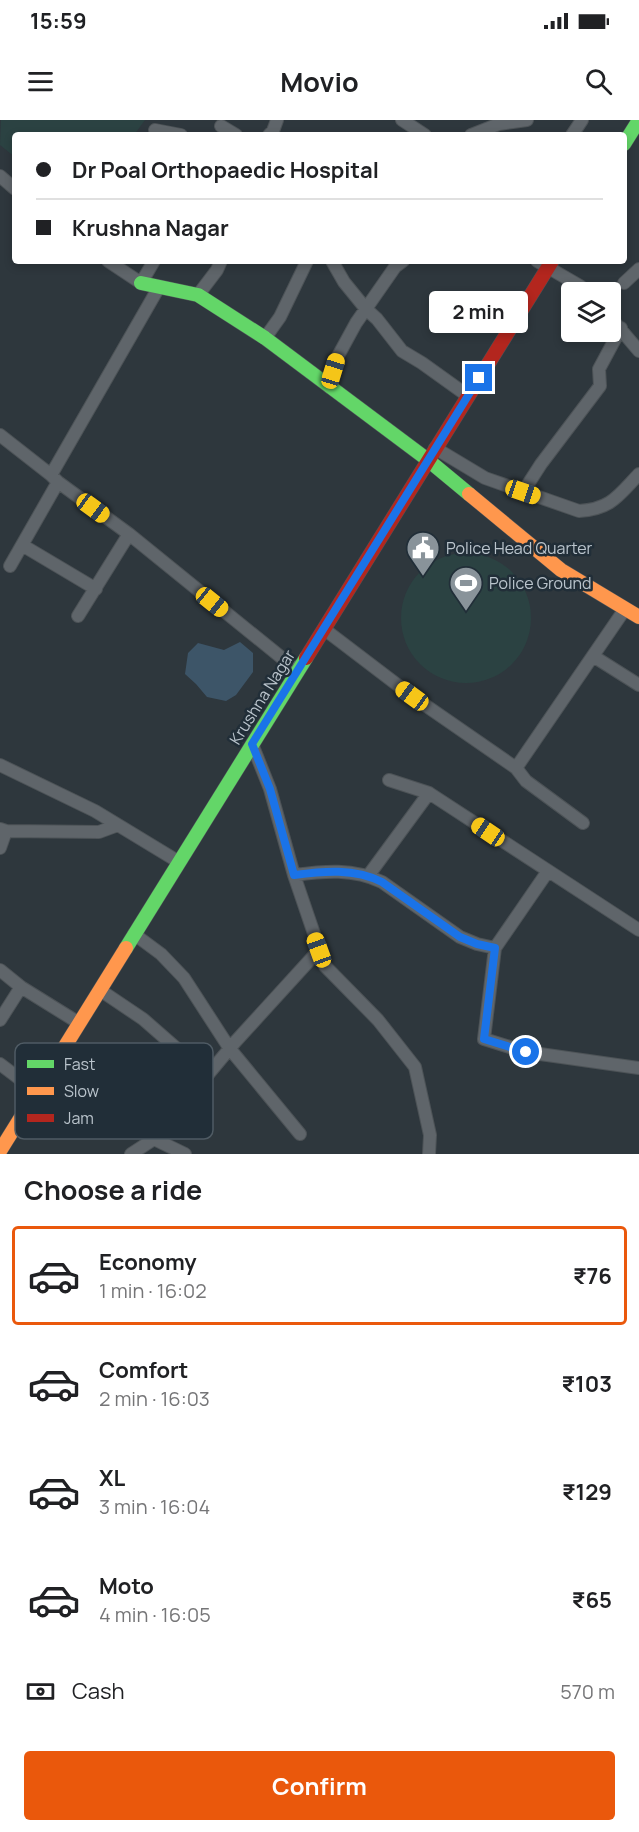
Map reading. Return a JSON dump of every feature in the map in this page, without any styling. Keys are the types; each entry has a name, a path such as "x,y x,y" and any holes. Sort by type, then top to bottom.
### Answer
{"main road":[{"path":"627,139 639,120"},
{"name":"Krushna Nagar","path":"67,1043 468,396 544,264"},
{"path":"141,283 198,295 265,338 329,387 432,454 561,570 639,617"},
{"name":"Krushna Nagar","path":"0,1151 15,1127"}],"street":[{"path":"402,120 420,132"},
{"path":"478,132 500,123 510,129 526,120"},
{"path":"155,130 165,132"},
{"path":"0,176 12,186"},
{"path":"112,264 141,283 151,264"},
{"path":"198,295 219,264"},
{"path":"265,338 280,317 306,264"},
{"path":"334,264 344,282 402,351 468,396"},
{"path":"329,387 338,356 366,309 399,264"},
{"path":"547,264 574,282"},
{"path":"624,283 639,268"},
{"path":"10,566 54,479 159,287"},
{"path":"621,328 639,351"},
{"path":"523,492 541,464 600,386 599,369 613,342"},
{"path":"0,435 54,479 129,534 298,672"},
{"path":"432,454 485,478 579,511 595,510 611,503 639,474"},
{"path":"78,616 129,534"},
{"path":"22,545 96,589"},
{"path":"516,768 625,609"},
{"path":"324,629 412,696 516,768 526,781 584,823"},
{"path":"593,656 639,685"},
{"path":"252,744 270,789 294,875 325,966 378,1020 415,1067 430,1135 429,1154"},
{"path":"0,765 95,811 179,862"},
{"path":"389,780 429,793 639,930"},
{"path":"368,876 429,793"},
{"path":"0,848 3,830 99,832 118,825"},
{"path":"294,875 324,871 368,876 382,882 460,937 495,948"},
{"path":"548,871 495,948 484,1039 526,1052 639,1068"},
{"path":"134,934 161,954 184,978 230,1049 300,1134"},
{"path":"213,1068 319,950"},
{"path":"0,970 21,987 79,1023"},
{"path":"0,1020 21,987"},
{"path":"100,990 143,1019 170,1043"},
{"path":"0,1064 15,1075"},
{"path":"131,1154 153,1139 185,1154"}],"green space":[{"path":"1,120 145,120 136,132 12,132 12,155 0,145"},
{"name":"Police Ground","path":"466,553 491,558 512,572 526,593 531,618 526,643 512,664 491,678 466,683 441,678 420,664 406,643 401,618 406,593 420,572 441,558"}],"water":[{"path":"240,642 253,653 253,672 236,695 226,701 207,697 185,674 188,653 198,643 224,650"}],"traffic: fast":[{"path":"627,139 639,120"},
{"path":"141,283 198,295 265,338 428,460 469,494"},
{"path":"126,948 306,658"}],"traffic: slow":[{"path":"469,494 561,570 639,617"},
{"path":"67,1043 126,948"},
{"path":"0,1151 15,1127"}],"traffic: jam":[{"path":"306,658 550,264"}],"place":[{"name":"Police Head Quarter","path":"423,577"},
{"name":"Police Ground","path":"466,612"}],"route":[{"path":"479,378 252,744 270,789 294,875 324,871 358,873 368,876 382,882 460,937 495,948 484,1039 526,1052"}]}
